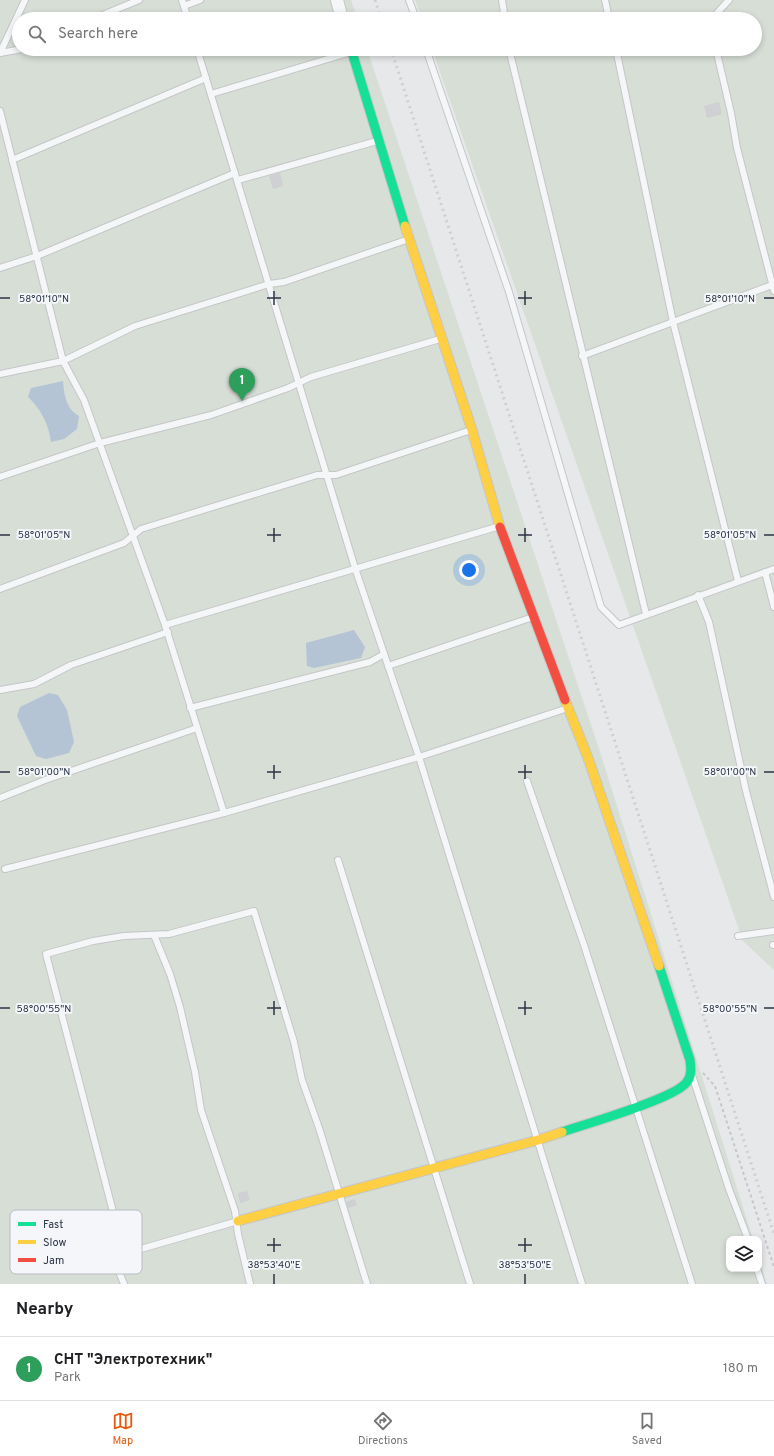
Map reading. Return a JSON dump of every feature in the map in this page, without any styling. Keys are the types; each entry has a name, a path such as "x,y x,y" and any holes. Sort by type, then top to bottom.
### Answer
{"street":[{"path":"336,0 340,12"},
{"path":"238,1221 339,1195 538,1140 677,1091 687,1085 691,1071 690,1060 643,915 570,708 533,617 500,526 472,430 409,239 353,56"}],"lane":[{"path":"19,12 25,0"},
{"path":"111,12 139,0"},
{"path":"183,3 200,0"},
{"path":"409,0 413,12"},
{"path":"502,0 504,12"},
{"path":"605,0 608,12"},
{"path":"719,12 729,0"},
{"path":"0,53 12,28"},
{"path":"0,53 12,51"},
{"path":"199,56 355,568 419,756 582,1284"},
{"path":"211,94 332,56"},
{"path":"428,56 509,292 601,607 619,625 698,595 774,569"},
{"path":"511,56 582,356 646,614"},
{"path":"617,56 673,322 738,581"},
{"path":"718,56 731,113 737,148 774,291"},
{"path":"12,160 206,78"},
{"path":"0,111 63,361 84,400 168,632 190,708 224,813"},
{"path":"238,180 378,141"},
{"path":"0,268 37,256 235,173"},
{"path":"0,374 63,361 135,326 269,284 284,282 409,239"},
{"path":"582,356 772,285"},
{"path":"0,477 100,443 211,415 299,383 311,377 442,338"},
{"path":"0,589 124,542 141,529 148,526 318,475 336,475 472,430"},
{"path":"165,625 500,526"},
{"path":"765,572 774,607"},
{"path":"698,595 709,622 746,791 774,897"},
{"path":"388,666 533,617"},
{"path":"0,690 34,684 71,664 168,632"},
{"path":"190,708 370,662 384,654"},
{"path":"5,869 224,813 419,756 570,708"},
{"path":"0,798 45,780 197,728"},
{"path":"527,781 584,945 692,1284"},
{"path":"338,860 470,1284"},
{"path":"113,1210 46,954 124,936 154,936 169,934 254,911 294,1042 302,1080 319,1128 367,1284"},
{"path":"738,936 774,931"},
{"path":"154,936 170,974 180,1007 195,1072 201,1110 238,1221 238,1234 250,1284"},
{"path":"691,1071 729,1189 747,1236"},
{"path":"142,1249 238,1221"},
{"path":"758,1272 762,1284"},
{"path":"120,1274 124,1284"}],"path":[{"path":"691,1071 705,1074 715,1086 774,1267"}],"shaded area":[{"path":"0,0 351,0 355,12 12,12 12,56 369,56 600,752 752,1236 726,1236 726,1272 762,1272 762,1267 767,1284 0,1284"},
{"path":"415,0 774,0 774,970 743,941 434,56 762,56 762,12 419,12"}],"water":[{"path":"63,381 66,401 71,409 79,416 77,429 64,439 51,442 44,418 28,397 31,388"},
{"path":"354,630 365,647 361,658 314,668 307,666 306,643"},
{"path":"49,693 58,695 67,710 74,742 69,753 46,759 36,756 17,716 20,707"}],"building":[{"path":"719,102 722,114 707,118 704,106"},
{"path":"280,173 283,186 273,189 269,176"},
{"path":"247,1191 250,1200 240,1203 238,1193"},
{"path":"355,1199 357,1205 348,1208 346,1202"}],"railway":[{"path":"375,0 379,12"},
{"path":"393,56 774,1234"}],"traffic: fast":[{"path":"353,56 405,226"},
{"path":"562,1132 665,1096 678,1089 688,1081 691,1072 690,1060 659,966"}],"traffic: slow":[{"path":"405,226 472,430 500,527"},
{"path":"565,700 588,758 659,966"},
{"path":"238,1221 538,1140 562,1132"}],"traffic: jam":[{"path":"500,527 565,700"}],"place":[{"name":"СНТ \"Электротехник\"","path":"242,401"}]}
